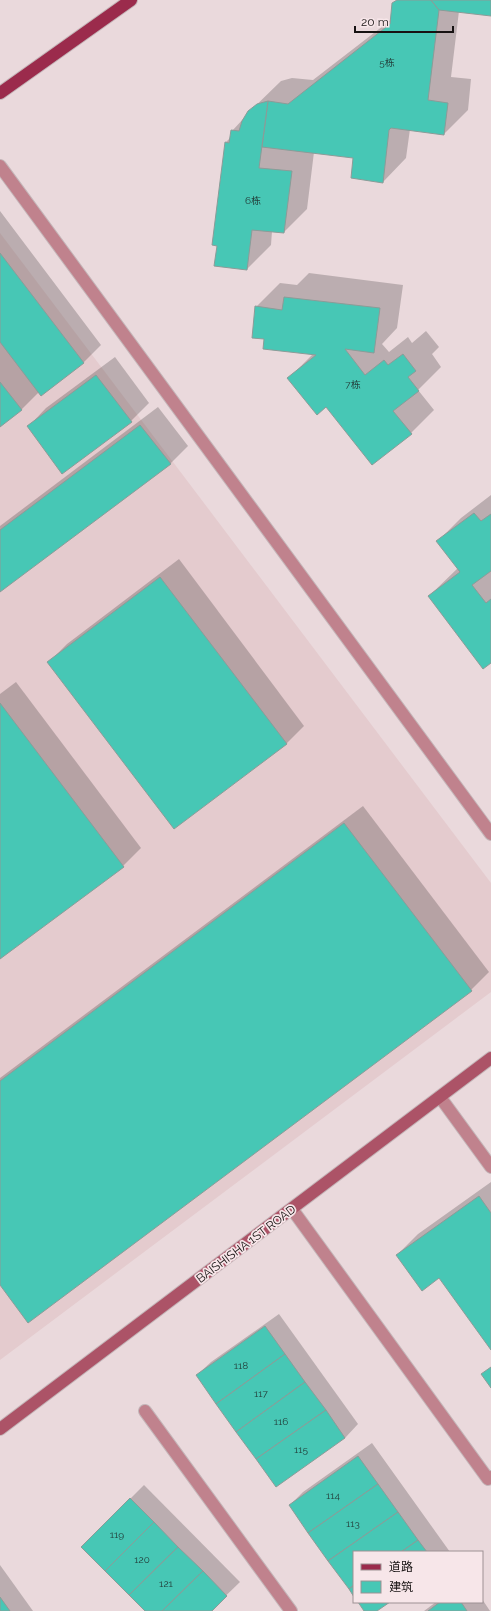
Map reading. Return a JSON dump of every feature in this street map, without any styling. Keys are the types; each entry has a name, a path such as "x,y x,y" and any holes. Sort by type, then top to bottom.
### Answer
{"main road":[{"path":"0,93 131,0"}],"street":[{"path":"0,166 491,834"},
{"name":"BAISHISHA 1ST ROAD","path":"0,1429 491,1058"},
{"path":"440,1097 491,1167"},
{"path":"292,1209 488,1479 491,1477"},
{"path":"145,1411 291,1611"}],"shaded area":[{"path":"0,233 491,883 491,992 0,1360"}],"building":[{"path":"397,0 431,0 439,10 428,100 448,103 444,135 391,128 389,130 383,183 351,178 353,158 262,147 268,101 288,104 390,24 392,3"},
{"path":"431,0 491,0 491,16 439,10"},
{"path":"268,101 259,168 292,171 284,233 252,230 247,270 214,266 217,246 212,245 225,142 229,143 231,130 239,131 242,121 248,111 257,104"},
{"path":"0,253 84,363 41,396 0,342"},
{"path":"284,297 380,308 374,353 345,349 365,375 384,360 388,365 403,354 416,371 408,377 419,391 393,411 412,434 372,465 326,407 317,415 287,378 316,355 263,349 264,339 252,338 255,306 282,310"},
{"path":"96,375 132,422 62,474 27,426"},
{"path":"0,382 22,410 0,427"},
{"path":"140,425 171,464 0,592 0,530"},
{"path":"474,513 481,521 491,514 491,571 472,585 486,603 491,599 491,663 483,669 428,596 460,572 436,541"},
{"path":"160,577 287,744 174,829 47,662"},
{"path":"0,703 124,867 0,959"},
{"path":"344,823 472,991 28,1323 0,1285 0,1081"},
{"path":"479,1196 491,1213 491,1350 439,1278 422,1291 396,1255"},
{"path":"265,1326 285,1354 216,1404 196,1375"},
{"path":"285,1354 305,1382 236,1432 216,1404"},
{"path":"491,1367 491,1388 481,1374"},
{"path":"305,1382 326,1410 256,1459 236,1432"},
{"path":"326,1410 345,1438 276,1487 256,1459"},
{"path":"358,1456 378,1484 308,1533 289,1505"},
{"path":"378,1484 398,1512 328,1561 308,1533"},
{"path":"130,1498 154,1522 105,1571 81,1547"},
{"path":"398,1512 418,1540 402,1551 353,1551 353,1586 349,1589 328,1561"},
{"path":"154,1522 178,1547 129,1595 105,1571"},
{"path":"418,1540 426,1551 402,1551"},
{"path":"178,1547 203,1571 162,1611 145,1611 129,1595"},
{"path":"203,1571 227,1596 212,1611 162,1611"},
{"path":"353,1586 353,1595 349,1589"},
{"path":"0,1597 10,1611 0,1611"},
{"path":"359,1603 389,1603 377,1611 364,1611"},
{"path":"439,1603 462,1603 467,1611 428,1611"}]}
